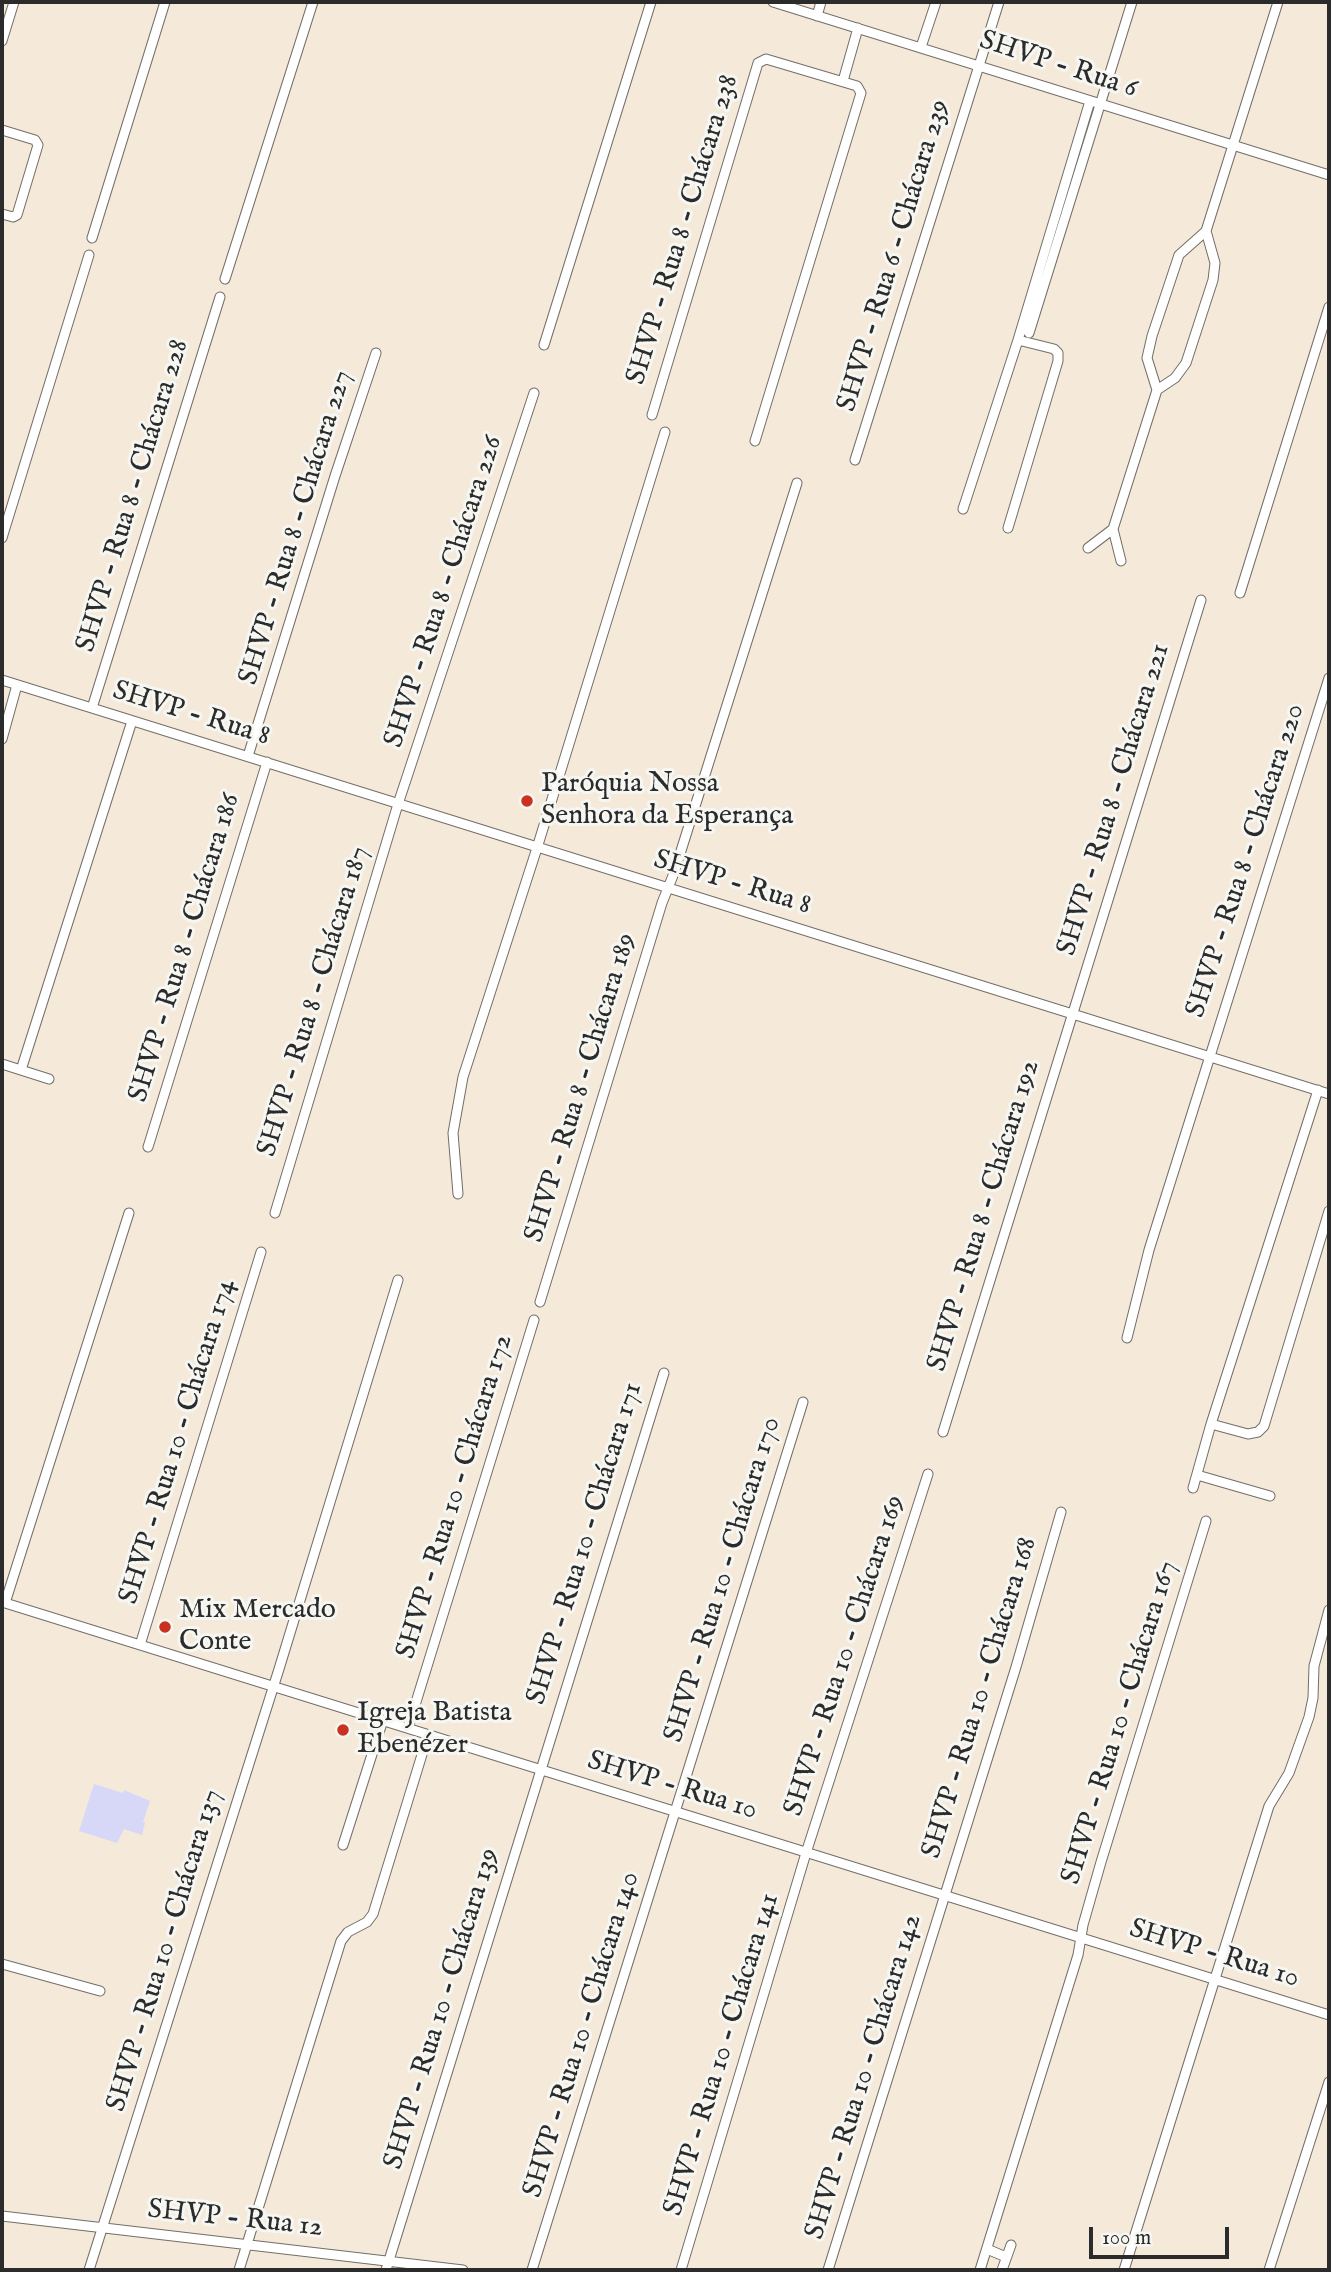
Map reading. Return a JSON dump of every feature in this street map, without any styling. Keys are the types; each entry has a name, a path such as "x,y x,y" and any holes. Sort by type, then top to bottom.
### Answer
{"street":[{"path":"2,41 14,2"},
{"path":"92,238 165,2"},
{"path":"225,279 313,2"},
{"path":"544,345 651,2"},
{"name":"SHVP - Rua 6","path":"773,2 1329,175"},
{"path":"817,16 821,2"},
{"path":"921,47 936,2"},
{"name":"SHVP - Rua 6 - Chácara 239","path":"855,460 999,2"},
{"path":"963,509 1095,102 1132,2"},
{"path":"1121,561 1113,529 1157,390 1147,358 1152,336 1179,255 1206,231 1278,2"},
{"path":"755,440 861,93 857,86 843,81 858,28"},
{"name":"SHVP - Rua 8 - Chácara 238","path":"652,415 758,63 766,59 843,81"},
{"path":"1029,333 1095,102"},
{"path":"2,130 34,140 38,145 17,215 13,217 2,214"},
{"path":"1157,390 1175,378 1186,363 1213,280 1215,263 1206,231"},
{"path":"2,538 89,255"},
{"name":"SHVP - Rua 8 - Chácara 228","path":"92,708 220,297"},
{"path":"1240,593 1329,307"},
{"path":"1008,528 1058,361 1058,353 1054,349 1018,340"},
{"name":"SHVP - Rua 8 - Chácara 227","path":"248,756 376,353"},
{"name":"SHVP - Rua 8 - Chácara 226","path":"398,804 534,393"},
{"path":"458,1194 453,1133 458,1101 474,1040 537,848 665,432"},
{"name":"SHVP - Rua 8 - Chácara 189","path":"540,1302 797,483"},
{"path":"1088,548 1113,529"},
{"name":"SHVP - Rua 8 - Chácara 221","path":"1071,1014 1201,600"},
{"name":"SHVP - Rua 8 - Chácara 220","path":"1127,1338 1149,1250 1329,678"},
{"name":"SHVP - Rua 8","path":"2,680 1329,1094"},
{"path":"2,739 17,685"},
{"path":"21,1070 132,721"},
{"name":"SHVP - Rua 8 - Chácara 186","path":"148,1147 267,762"},
{"name":"SHVP - Rua 8 - Chácara 187","path":"275,1213 398,804"},
{"name":"SHVP - Rua 8 - Chácara 192","path":"943,1433 1071,1014"},
{"path":"2,1064 49,1079"},
{"path":"1193,1488 1318,1090"},
{"path":"1211,1424 1248,1434 1258,1432 1264,1426 1329,1211"},
{"path":"3,1603 129,1213"},
{"name":"SHVP - Rua 10 - Chácara 174","path":"141,1645 261,1252"},
{"name":"SHVP - Rua 10 - Chácara 137","path":"89,2270 398,1280"},
{"name":"SHVP - Rua 10 - Chácara 172","path":"408,1728 534,1320"},
{"name":"SHVP - Rua 10 - Chácara 171","path":"540,1770 664,1373"},
{"name":"SHVP - Rua 10 - Chácara 170","path":"676,1812 803,1402"},
{"name":"SHVP - Rua 10 - Chácara 169","path":"806,1853 928,1474"},
{"path":"1197,1475 1270,1496"},
{"name":"SHVP - Rua 10 - Chácara 168","path":"945,1896 1061,1512"},
{"name":"SHVP - Rua 10 - Chácara 167","path":"980,2270 1078,1955 1101,1862 1206,1521"},
{"name":"SHVP - Rua 10","path":"3,1603 1329,2015"},
{"path":"1124,2270 1269,1806 1289,1773 1309,1717 1313,1698 1314,1666 1329,1610"},
{"path":"343,1845 383,1720"},
{"path":"239,2270 341,1941 348,1932 367,1922 373,1914 428,1735"},
{"name":"SHVP - Rua 10 - Chácara 139","path":"388,2266 540,1770"},
{"name":"SHVP - Rua 10 - Chácara 140","path":"532,2270 676,1812"},
{"name":"SHVP - Rua 10 - Chácara 141","path":"681,2270 804,1868 806,1853"},
{"name":"SHVP - Rua 10 - Chácara 142","path":"828,2270 945,1896"},
{"path":"2,1964 100,1991"},
{"path":"1269,2270 1329,2082"},
{"name":"SHVP - Rua 12","path":"2,2216 248,2244 388,2266 463,2270"},
{"path":"1002,2270 1011,2245"},
{"path":"987,2249 1006,2257"}],"shaded area":[{"path":"94,1784 123,1793 124,1790 150,1801 142,1835 124,1829 117,1843 79,1831"}],"place":[{"name":"Paróquia Nossa Senhora da Esperança","path":"527,801"},
{"name":"Mix Mercado Conte","path":"165,1627"},
{"name":"Igreja Batista Ebenézer","path":"343,1730"}]}
